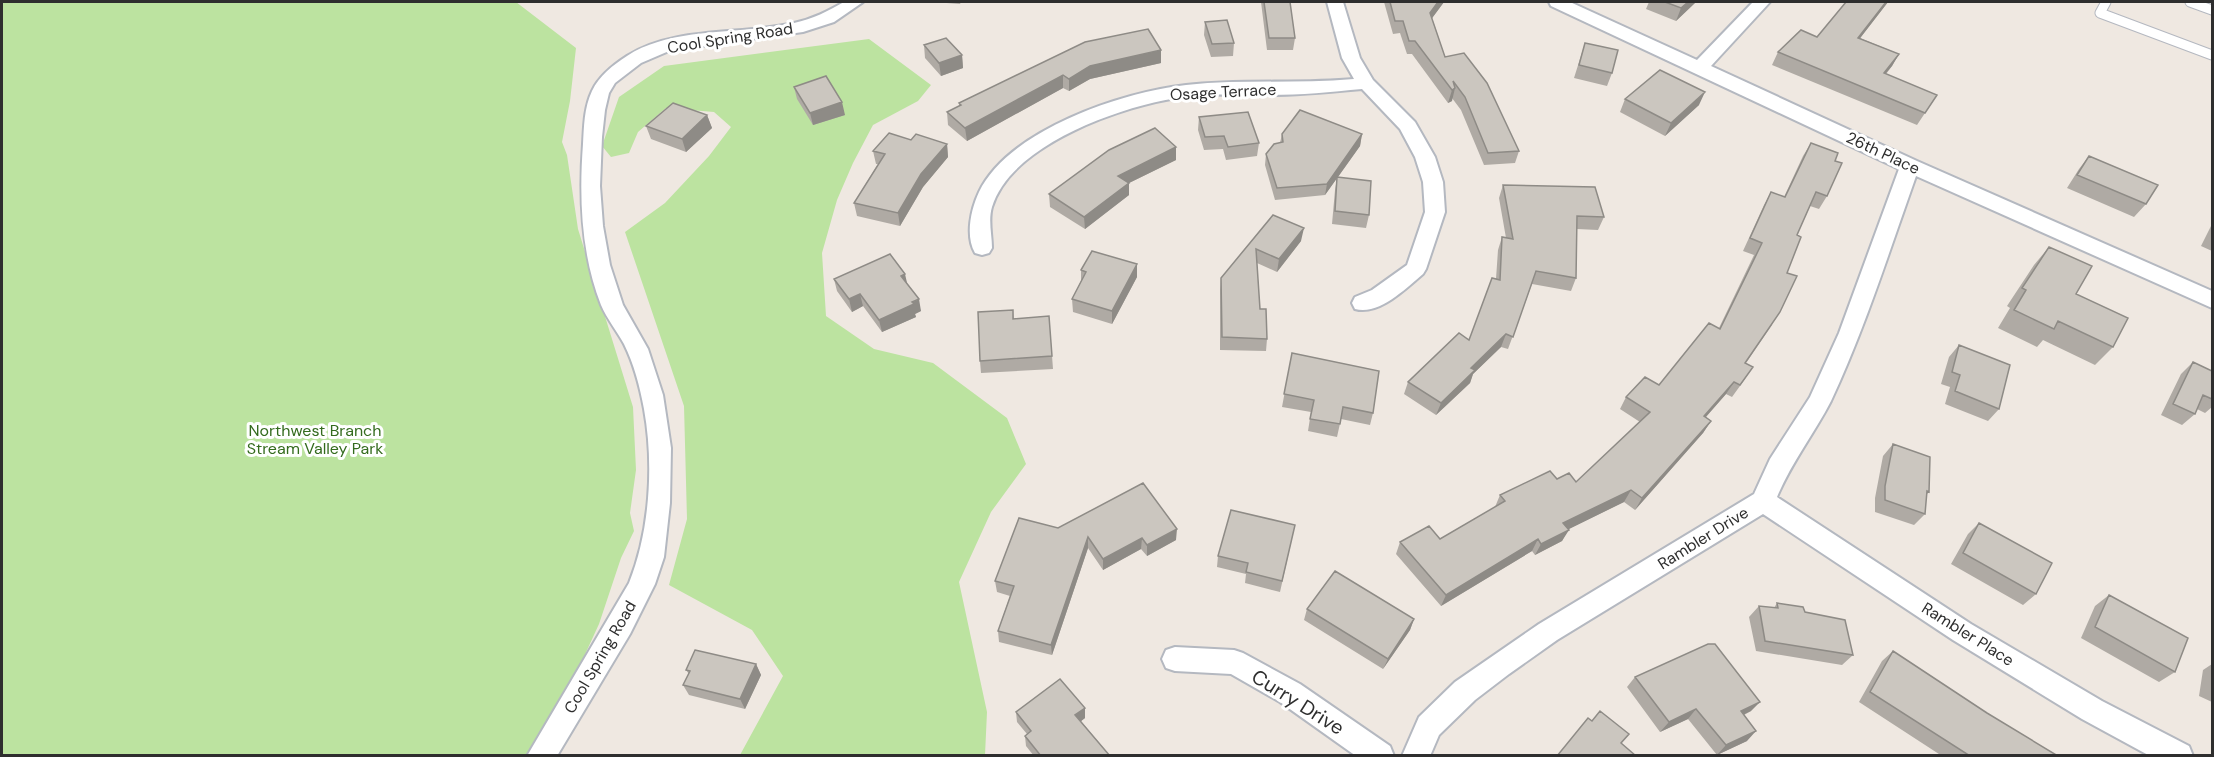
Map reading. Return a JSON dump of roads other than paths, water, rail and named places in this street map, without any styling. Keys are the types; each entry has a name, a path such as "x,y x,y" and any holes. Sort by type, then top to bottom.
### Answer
{"street":[{"name":"Cool Spring Road","path":"542,756 627,616 651,559 658,502 660,434 652,393 635,346 613,307 598,262 591,228 589,178 598,99 607,81 619,69 650,52 682,44 802,26 837,13 855,2"},
{"path":"1335,2 1343,37 1365,83 1408,126 1417,141 1433,182 1435,212 1416,269 1389,291 1363,303"},
{"name":"26th Place","path":"1557,2 1910,166 2212,300"},
{"path":"1699,68 1762,2"},
{"name":"Osage Terrace","path":"982,248 982,207 998,178 1028,150 1090,116 1133,102 1186,91 1324,88 1365,83"},
{"name":"Rambler Drive","path":"1416,756 1429,726 1465,691 1500,665 1548,632 1616,593 1763,501 1778,466 1819,401 1850,333 1910,166"},
{"name":"Rambler Place","path":"1763,501 1962,632 2092,710 2179,756"},
{"name":"Curry Drive","path":"1175,659 1234,662 1290,693 1380,756"}],"lane":[{"path":"2106,2 2100,13 2212,55"},
{"path":"2190,2 2212,10"}],"park label":[{"name":"Northwest Branch Stream Valley Park","path":"315,439"}]}
